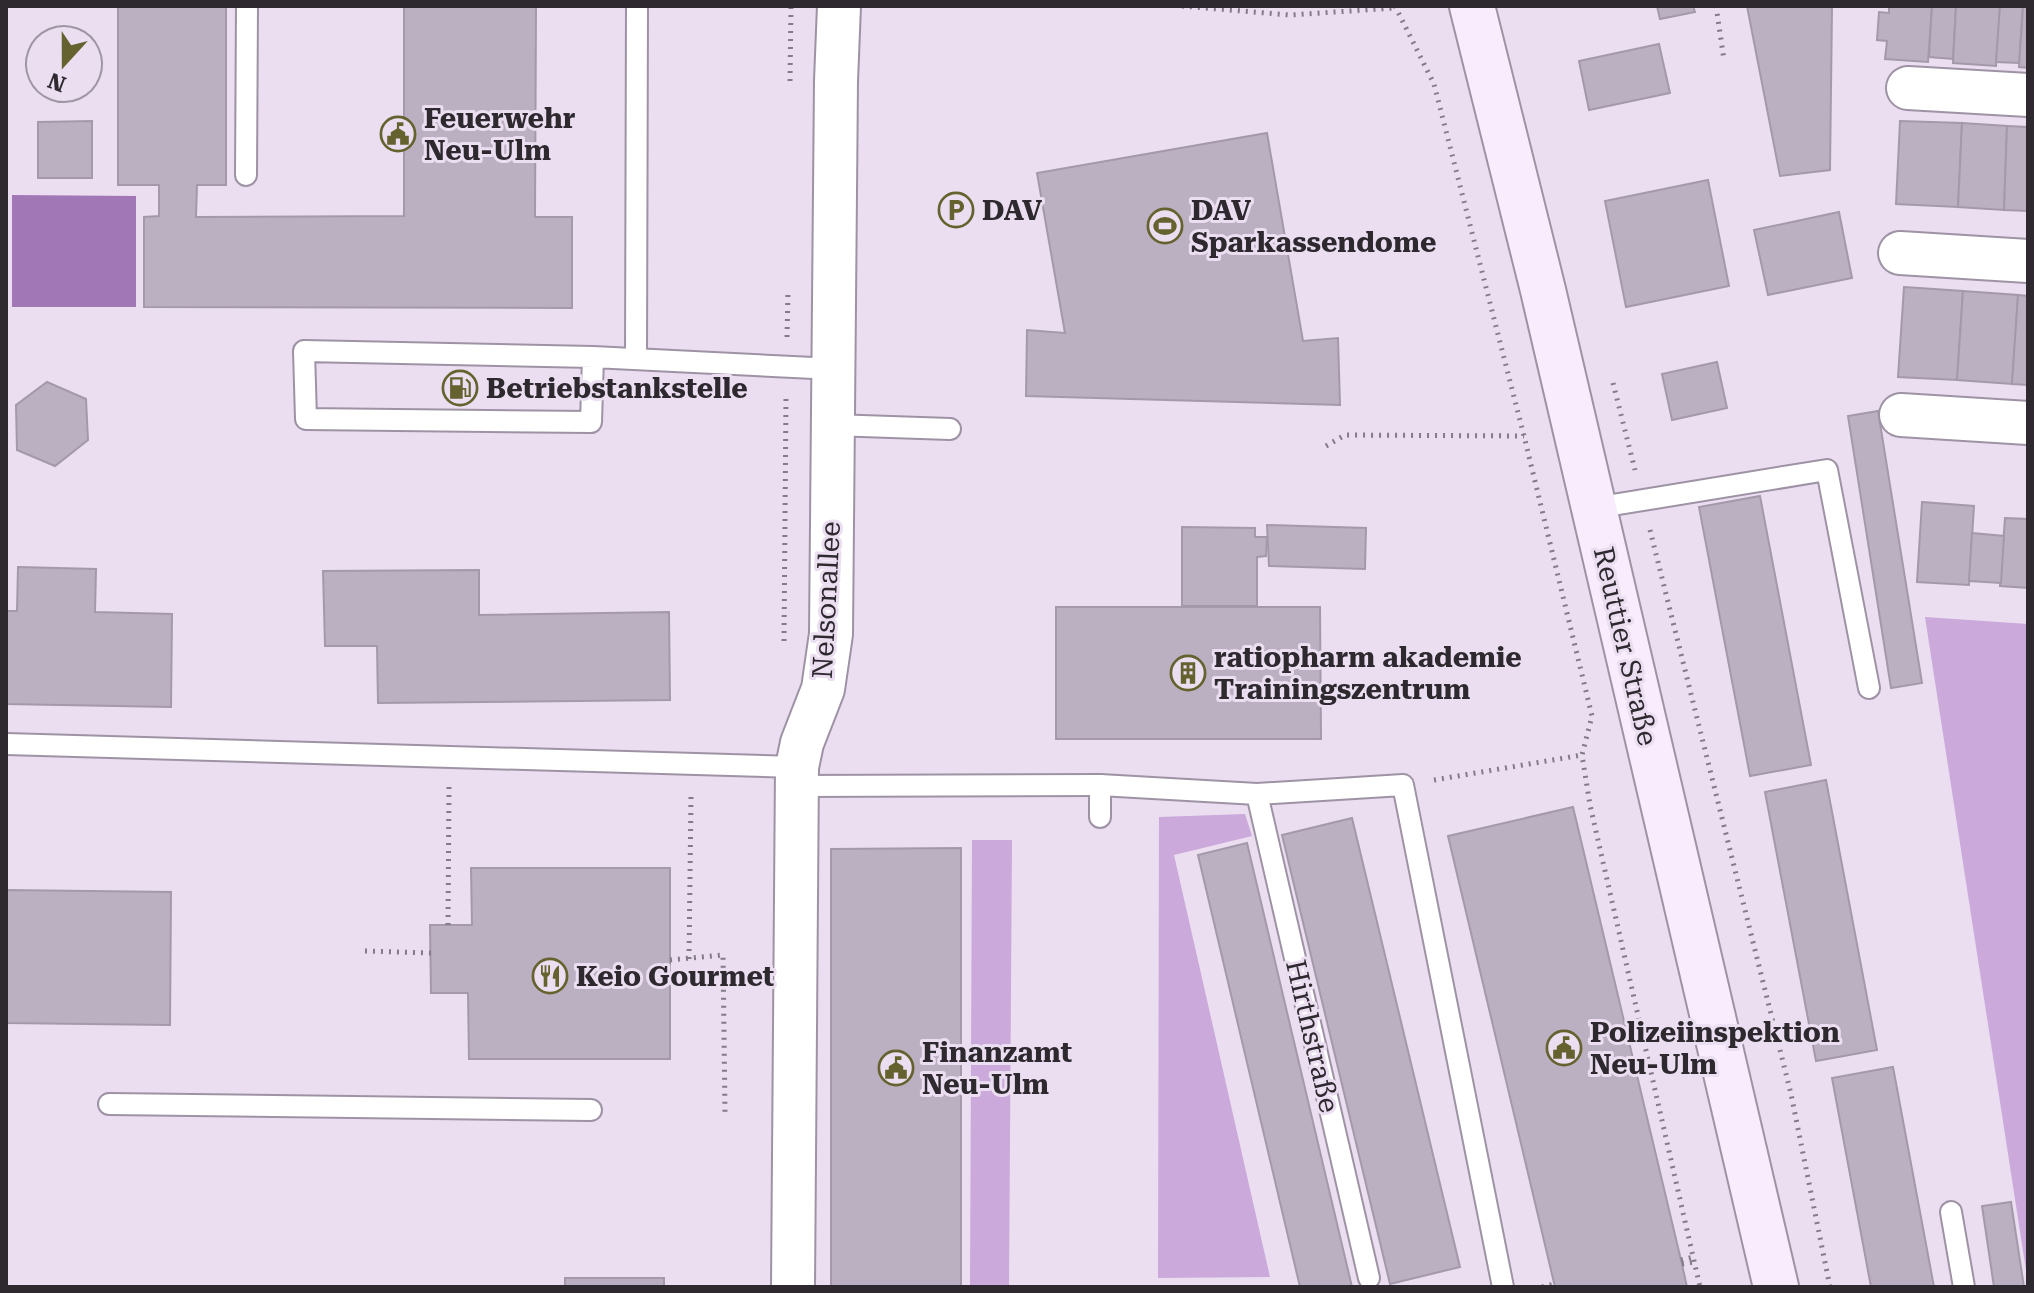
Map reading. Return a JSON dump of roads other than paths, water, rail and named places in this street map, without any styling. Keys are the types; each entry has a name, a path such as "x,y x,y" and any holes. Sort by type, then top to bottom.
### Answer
{"main road":[{"name":"Reuttier Straße","path":"1472,6 1594,508 1776,1287"}],"street":[{"name":"Nelsonallee","path":"793,1287 797,776 802,743 823,689 831,634 839,6"},
{"path":"1908,88 2028,95"},
{"path":"1900,253 2028,261"},
{"path":"1901,415 2028,423"}],"lane":[{"path":"246,175 247,6"},
{"path":"636,358 637,6"},
{"path":"593,357 591,422 306,419 304,351 593,357 636,358 834,369"},
{"path":"832,425 950,429"},
{"path":"1594,508 1827,470 1869,688"},
{"path":"6,744 449,757 797,776 1100,785 1257,794 1403,785 1503,1287"},
{"path":"1100,785 1100,817"},
{"name":"Hirthstraße","path":"1257,794 1369,1278"},
{"path":"109,1104 591,1110"},
{"path":"1951,1212 1964,1287"}],"place":[{"name":"Feuerwehr Neu-Ulm","path":"398,134"},
{"name":"DAV","path":"956,210"},
{"name":"DAV Sparkassendome","path":"1165,226"},
{"name":"Betriebstankstelle","path":"460,388"},
{"name":"ratiopharm akademie Trainingszentrum","path":"1188,673"},
{"name":"Keio Gourmet","path":"550,976"},
{"name":"Polizeiinspektion Neu-Ulm","path":"1564,1048"},
{"name":"Finanzamt Neu-Ulm","path":"896,1068"}]}
